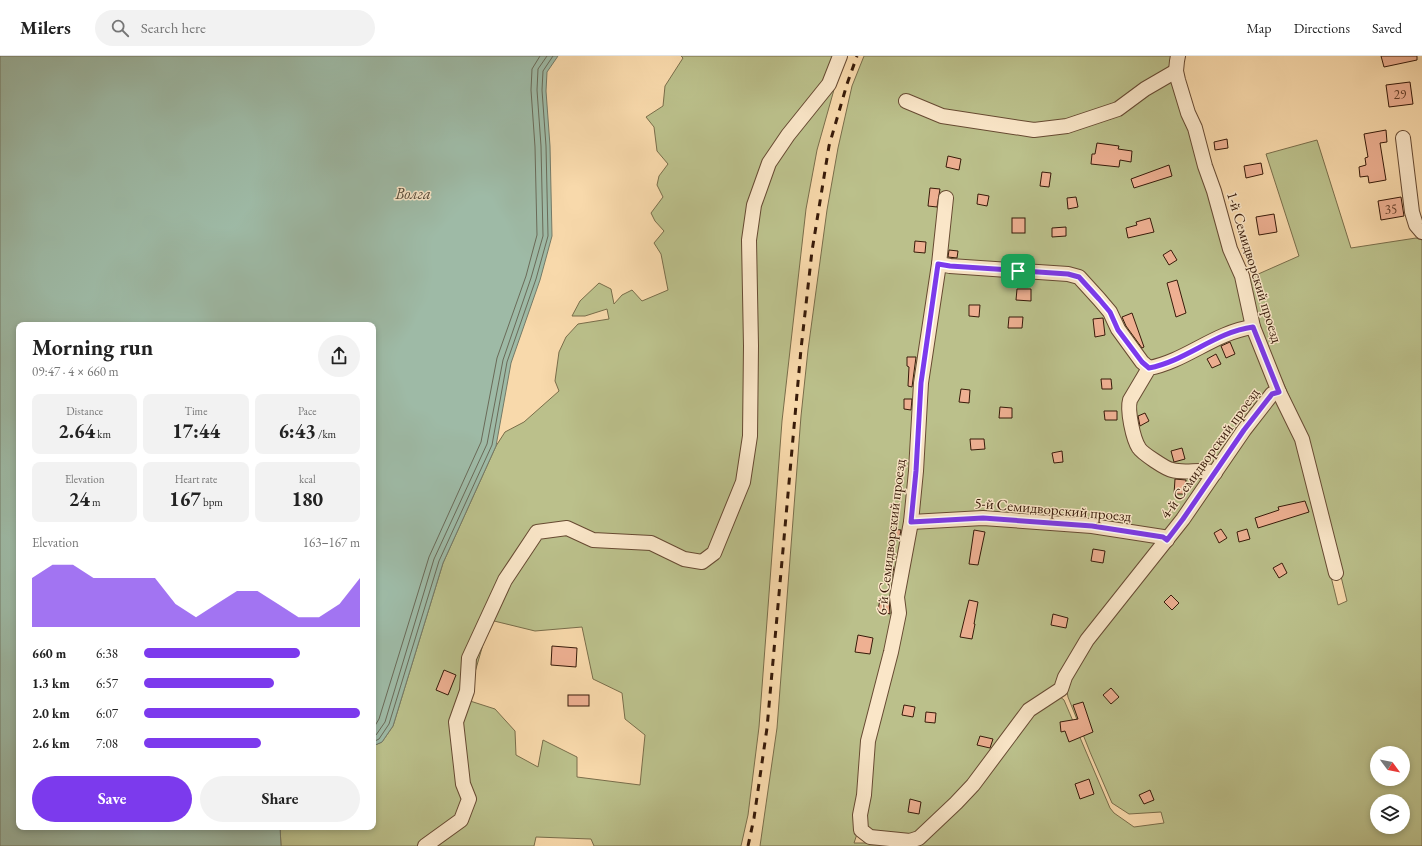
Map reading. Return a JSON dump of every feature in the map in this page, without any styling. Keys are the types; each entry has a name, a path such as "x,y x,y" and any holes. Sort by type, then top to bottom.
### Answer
{"street":[{"path":"425,846 461,820 469,799 463,784 456,722 467,691 469,658 505,580 537,532 567,528 593,540 651,543 684,559 702,562 714,553 744,482 750,436 749,240 754,205 769,164 788,135 829,84 840,56"},
{"path":"906,101 942,116 1034,130 1067,126 1118,110 1177,62"},
{"name":"1-й Семидворский проезд","path":"1177,62 1188,113 1195,128 1204,166 1214,191 1230,249 1242,276 1253,327 1279,392 1302,439 1336,573"},
{"path":"1403,138 1412,212 1416,225 1422,232"},
{"name":"6-й Семидворский проезд","path":"861,830 860,815 864,795 868,741 891,652 899,613 896,597 911,522 916,471 921,383 946,198"},
{"path":"938,264 957,267 1068,274 1079,277 1110,312 1118,330 1142,362 1149,368 1162,366 1221,336 1253,327"},
{"path":"1149,368 1128,406 1131,424 1139,449 1171,470 1187,472 1209,471 1215,473"},
{"name":"4-й Семидворский проезд","path":"861,830 870,837 910,841 919,838 942,818 973,785 1029,710 1061,689 1065,677 1087,640 1167,540 1244,430 1272,394 1279,392"},
{"name":"5-й Семидворский проезд","path":"911,522 983,518 1092,526 1163,537 1167,540"}],"green space":[{"path":"681,56 845,56 817,150 806,209 782,421 759,727 748,815 741,846 594,846 591,839 536,837 534,846 281,846 280,830 376,830 376,745 382,742 393,726 443,563 496,446 505,432 524,422 559,391 555,381 559,352 566,337 578,324 609,319 607,309 585,316 572,316 580,301 599,283 611,289 614,304 622,295 632,290 642,301 668,290 661,254 654,243 664,231 655,221 651,213 663,197 657,185 659,176 668,164 657,151 654,127 646,117 663,106 665,86 683,58","holes":["490,620 535,631 582,627 593,679 622,693 625,719 645,735 640,785 577,777 577,757 543,740 538,767 516,755 515,731 495,709 467,700"]},
{"path":"864,56 1174,56 1173,79 1238,276 1247,322 1149,364 1080,274 951,264 942,257 895,615 857,834 854,843 881,843 913,846 760,846 777,728 801,416 808,350 827,210 838,148 852,86"},
{"path":"1317,140 1351,248 1416,238 1422,240 1422,846 913,846 1030,714 1059,696 1064,700 1110,808 1114,813 1134,827 1164,823 1161,812 1129,814 1112,803 1068,697 1066,686 1114,610 1276,398 1297,439 1338,605 1347,601 1307,437 1264,339 1247,279 1299,256 1266,154"},
{"path":"945,270 1078,280 1143,369 1128,399 1137,453 1206,473 1169,532 915,516 923,383"},
{"path":"1248,333 1271,388 1216,464 1209,467 1172,467 1142,447 1133,401 1149,374"},
{"path":"985,521 1159,540 1057,684 971,783 912,837 865,829 871,741 916,526"}],"water":[{"name":"Волга","path":"0,56 558,56 547,72 546,91 550,146 552,236 540,280 511,363 496,446 443,563 393,726 382,742 376,745 376,322 16,322 16,830 280,830 281,846 0,846"}],"building":[{"path":"1381,56 1417,56 1417,60 1384,67"},
{"path":"1410,82 1413,104 1389,107 1386,85"},
{"path":"1386,130 1387,142 1380,143 1386,180 1369,183 1368,176 1360,177 1359,167 1366,165 1365,158 1368,157 1364,134"},
{"path":"1227,139 1228,148 1215,150 1214,142"},
{"path":"1097,143 1119,146 1118,149 1132,151 1131,162 1120,160 1119,167 1091,164 1092,154 1095,154"},
{"path":"948,156 961,159 959,170 946,167"},
{"path":"1261,163 1263,174 1246,178 1244,166"},
{"path":"1169,165 1172,176 1134,188 1131,179"},
{"path":"1042,172 1051,173 1049,187 1040,186"},
{"path":"930,188 940,189 937,207 928,206"},
{"path":"978,194 989,196 987,206 977,204"},
{"path":"1076,197 1078,207 1068,209 1067,198"},
{"path":"1401,197 1404,216 1381,220 1378,201"},
{"path":"1274,214 1277,232 1259,235 1256,217"},
{"path":"1012,218 1025,218 1025,233 1012,233"},
{"path":"1150,218 1154,232 1128,238 1126,228 1137,225 1136,222"},
{"path":"1066,227 1066,236 1052,237 1052,228"},
{"path":"915,241 926,242 925,253 914,252"},
{"path":"949,250 958,251 957,258 948,257"},
{"path":"1171,250 1177,260 1169,265 1163,255"},
{"path":"1177,280 1186,313 1176,317 1167,283"},
{"path":"1017,289 1031,289 1031,301 1016,300"},
{"path":"969,305 980,305 979,317 969,316"},
{"path":"1132,313 1144,347 1142,348 1126,326 1122,317"},
{"path":"1009,317 1023,317 1022,328 1008,328"},
{"path":"1103,318 1105,335 1095,337 1093,319"},
{"path":"1230,342 1235,354 1226,358 1221,346"},
{"path":"1216,354 1221,364 1212,368 1207,359"},
{"path":"907,357 916,357 912,387 908,386 909,367 907,366"},
{"path":"1101,379 1111,379 1112,389 1102,389"},
{"path":"961,389 970,390 969,403 959,402"},
{"path":"904,399 912,399 911,410 904,409"},
{"path":"1000,407 1012,408 1012,418 999,418"},
{"path":"1104,411 1117,411 1117,420 1105,420"},
{"path":"1145,413 1149,421 1140,426 1138,416"},
{"path":"970,439 984,439 985,449 971,450"},
{"path":"1182,448 1185,459 1174,462 1171,451"},
{"path":"1062,451 1063,462 1054,463 1052,453"},
{"path":"1175,479 1186,480 1186,494 1174,494"},
{"path":"1305,501 1309,512 1258,528 1255,518 1279,510 1278,507"},
{"path":"892,529 901,530 899,540 891,539"},
{"path":"1221,529 1227,538 1219,543 1214,533"},
{"path":"1247,529 1250,539 1239,542 1237,532"},
{"path":"974,530 985,532 978,565 969,564"},
{"path":"1093,549 1105,551 1103,563 1091,561"},
{"path":"1282,563 1287,573 1279,578 1273,568"},
{"path":"887,566 894,567 891,580 886,580"},
{"path":"1171,595 1179,603 1172,610 1164,602"},
{"path":"880,599 889,601 890,614 878,611"},
{"path":"969,600 978,602 972,639 960,637"},
{"path":"1053,614 1068,618 1066,628 1051,625"},
{"path":"858,635 873,638 870,654 855,652"},
{"path":"552,646 577,648 576,667 551,665"},
{"path":"444,670 456,675 448,695 436,690"},
{"path":"1111,688 1119,697 1111,704 1103,695"},
{"path":"568,695 589,695 589,706 568,706"},
{"path":"1083,702 1093,732 1069,742 1065,731 1061,732 1060,722 1078,719 1073,705"},
{"path":"904,705 915,707 913,717 902,715"},
{"path":"926,712 936,713 935,723 925,722"},
{"path":"980,736 993,739 990,748 977,745"},
{"path":"1089,779 1094,794 1080,799 1075,784"},
{"path":"1150,790 1154,800 1144,804 1139,795"},
{"path":"910,799 921,802 919,814 908,812"}],"railway":[{"path":"748,846 754,818 767,728 801,349 812,251 829,146 847,84 857,56"}],"route":[{"path":"938,264 1018,271 1068,274 1079,277 1110,312 1118,330 1142,362 1149,368 1162,366 1221,336 1253,327 1279,392 1272,394 1244,430 1167,540 1163,537 1092,526 983,518 911,522 916,471 921,383 938,264"}]}
